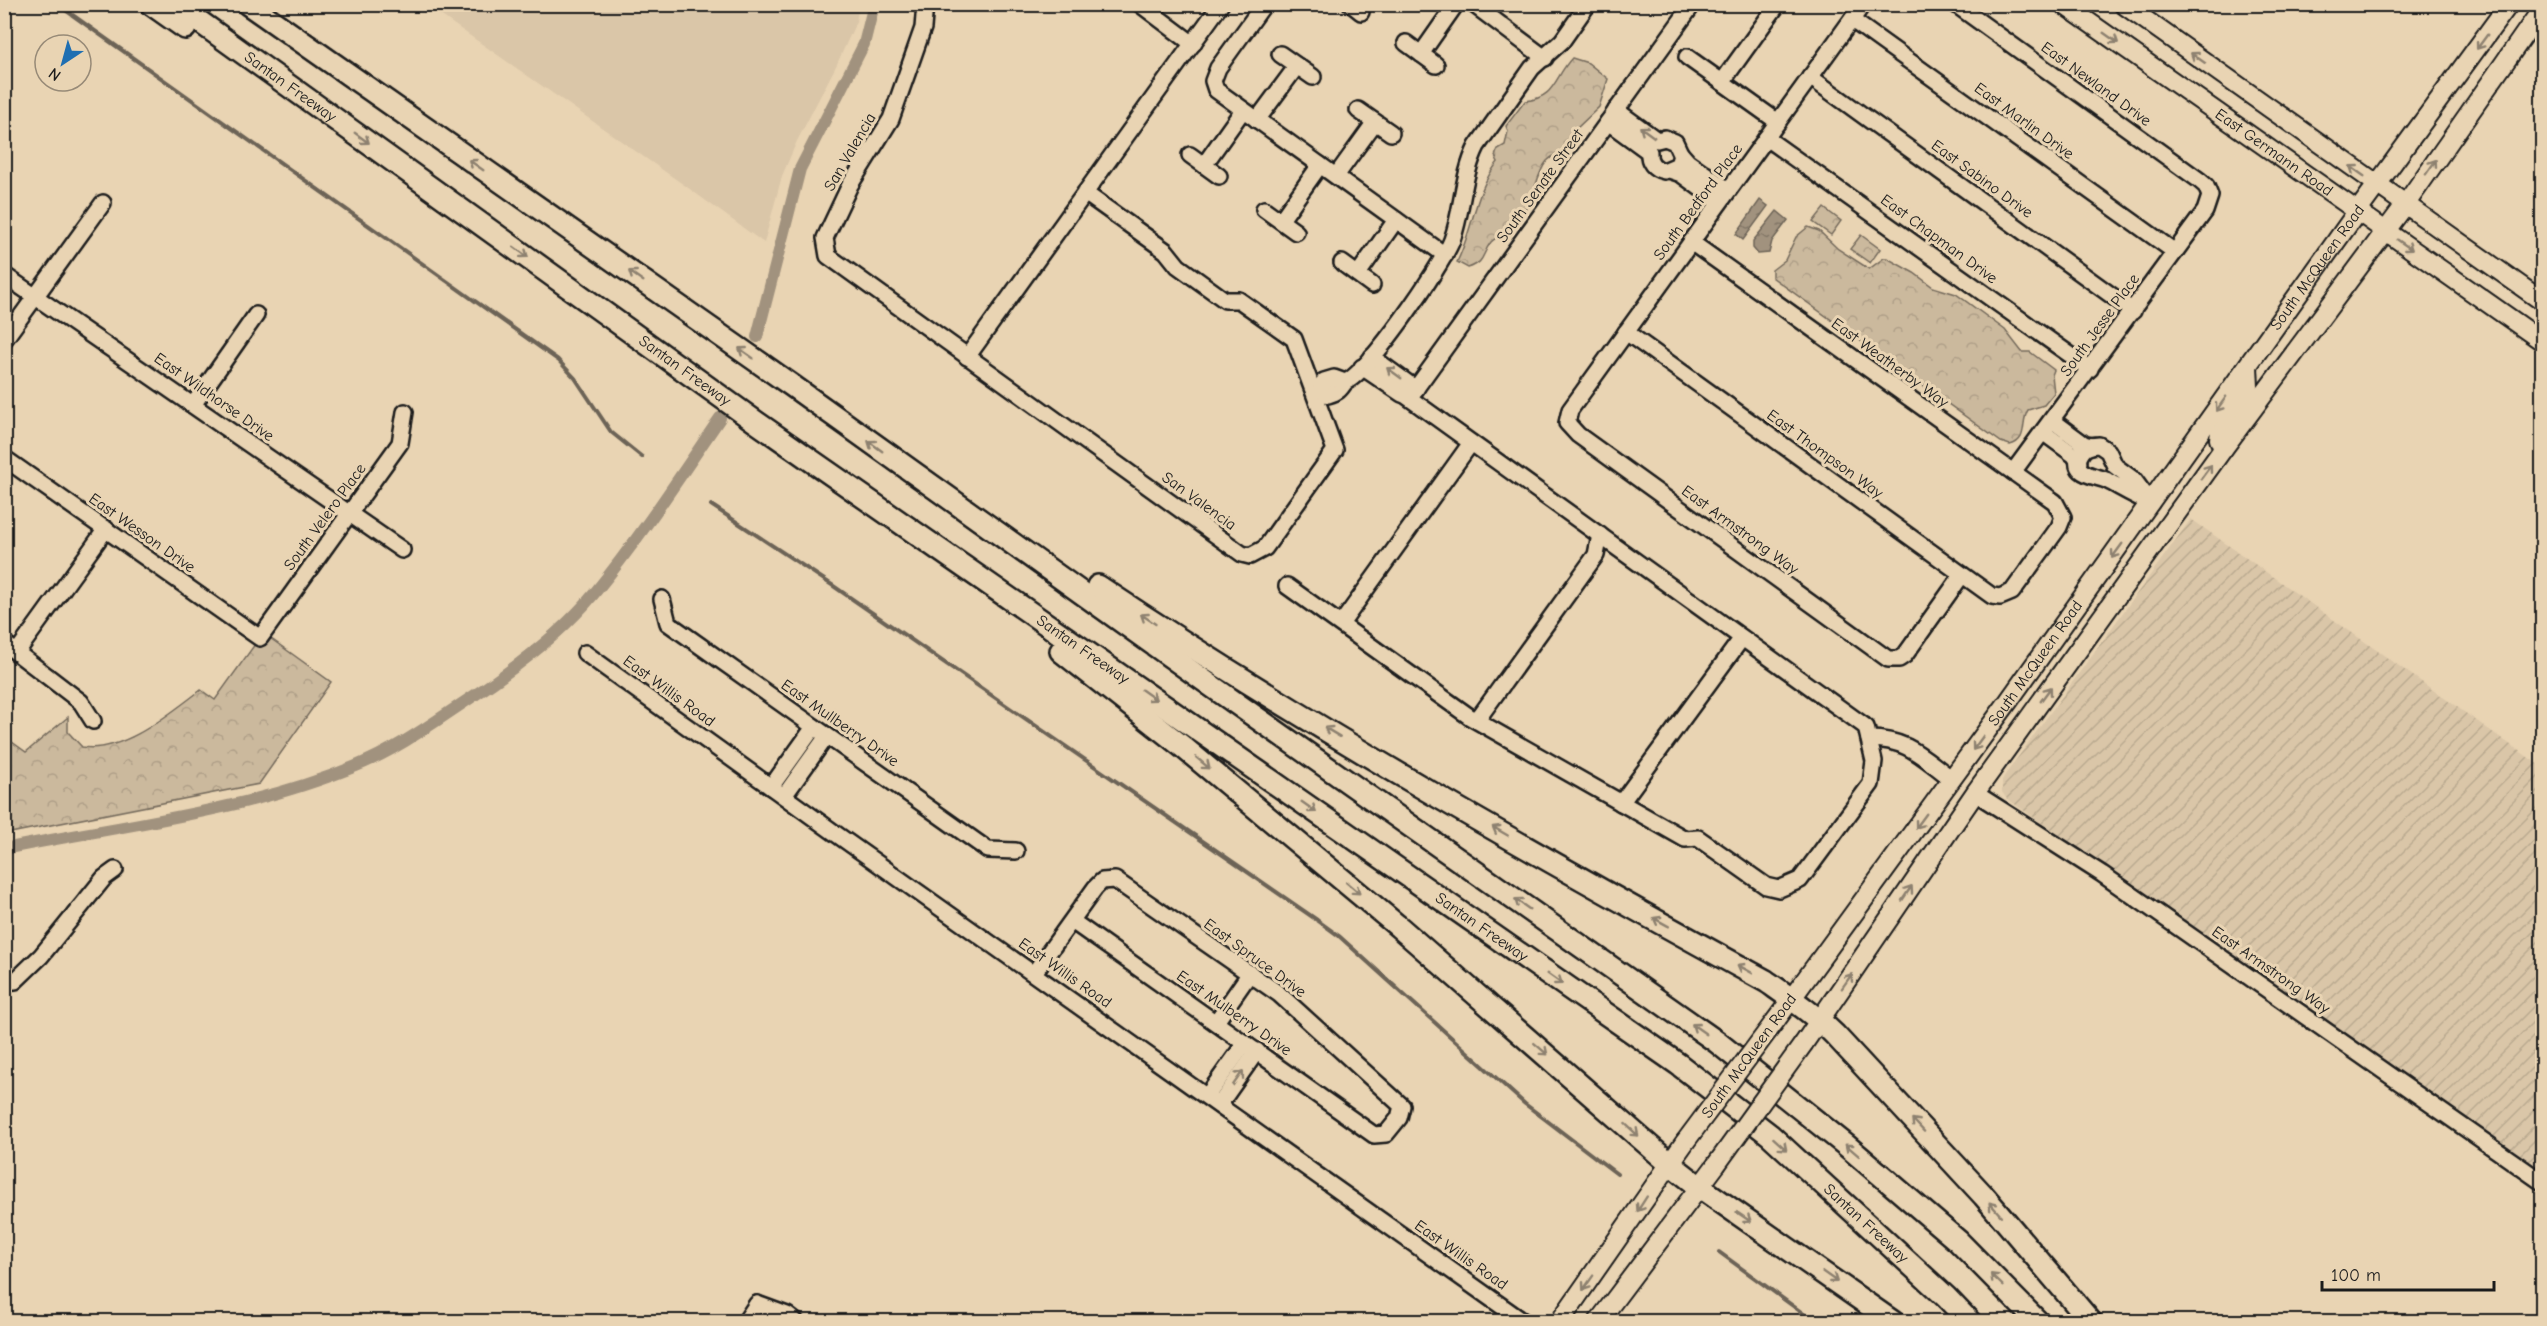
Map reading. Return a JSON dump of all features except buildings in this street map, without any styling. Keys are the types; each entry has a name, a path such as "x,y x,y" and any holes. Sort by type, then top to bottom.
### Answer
{"highway":[{"path":"151,4 208,45 264,67"},
{"name":"Santan Freeway","path":"175,4 756,422 1678,1064 1770,1135 1913,1266 1970,1322"},
{"path":"248,4 794,387 1717,1042 1847,1146 1958,1241 2038,1322"},
{"path":"265,4 323,58"},
{"path":"756,422 1167,733 1488,1003 1669,1163 1701,1188 1893,1322"},
{"path":"923,480 1008,526 1160,627 1416,783 1766,981 1791,998 1821,1020 1984,1196 2091,1322"}],"main road":[{"name":"East Germann Road","path":"2063,4 2082,10 2357,212 2542,341"},
{"name":"East Germann Road","path":"2123,4 2542,301"},
{"name":"South McQueen Road","path":"1563,1322 1563,1317 1669,1163 1952,779 2357,212 2509,4"},
{"name":"South McQueen Road","path":"1598,1322 1701,1188 1821,1020 1975,793 2223,449 2405,205 2542,9"},
{"path":"2223,449 2219,439 2220,432 2249,387 2248,366"},
{"path":"2151,503 2172,520"},
{"path":"1952,779 1975,793"}],"street":[{"name":"San Valencia","path":"926,4 923,28 891,119 850,185 825,238 828,256 1242,554 1250,556 1265,548 1335,450 1317,391 1294,339 1239,300 1225,300 1178,266 1166,251 1085,193"},
{"path":"1140,4 1193,44"},
{"path":"1263,4 1218,68 1213,81 1216,90 1445,255"},
{"path":"1421,54 1456,4"},
{"path":"1473,4 1545,58"},
{"path":"1317,391 1328,395 1339,392 1345,382 1353,380 1445,255 1455,231 1473,153 1532,68 1562,41 1588,4"},
{"name":"South Senate Street","path":"1410,392 1693,4"},
{"path":"1722,82 1778,4"},
{"name":"South Bedford Place","path":"1567,423 1570,410 1863,4"},
{"name":"East Newland Drive","path":"1955,4 2199,180 2206,186 2210,196"},
{"path":"967,357 1193,44 1218,5"},
{"name":"East Marlin Drive","path":"1852,20 2175,252"},
{"path":"1406,43 1436,65"},
{"path":"1281,54 1313,77"},
{"path":"1687,57 1778,122"},
{"path":"1257,120 1296,66"},
{"name":"East Sabino Drive","path":"1810,77 2133,311"},
{"path":"1204,165 1243,110"},
{"path":"1358,110 1391,133"},
{"path":"1612,116 1657,140 1665,138 1675,142 1688,162 1724,196"},
{"path":"1612,116 1649,152 1649,159 1654,167 1680,174 1724,196"},
{"path":"1336,177 1375,122"},
{"name":"East Chapman Drive","path":"1766,138 2090,369"},
{"path":"1669,170 1678,165 1681,154"},
{"path":"1190,155 1220,176"},
{"path":"1281,220 1320,165"},
{"name":"South Jesse Place","path":"2013,472 2205,211 2210,196"},
{"path":"4,340 103,203"},
{"path":"1264,209 1296,232"},
{"path":"1358,274 1396,220"},
{"name":"East Weatherby Way","path":"1691,242 2055,502 2063,517 2061,524 2012,592 2004,596"},
{"path":"1342,263 1372,285"},
{"name":"East Wildhorse Drive","path":"4,275 402,550"},
{"path":"193,405 256,315"},
{"name":"East Thompson Way","path":"1626,332 1992,596 2004,596"},
{"path":"1287,586 1477,720 1685,839 1698,838 1766,886 1779,889 1800,880 1871,784 1874,760 1866,727 1471,443 1410,392 1367,362"},
{"name":"South Velero Place","path":"260,638 400,443 405,412"},
{"name":"East Armstrong Way","path":"1567,423 1578,435 1881,655 1895,660 1907,652 1962,575"},
{"path":"2048,427 2084,444 2099,445 2108,451 2115,466 2134,480 2151,503"},
{"path":"2048,427 2074,455 2086,475 2106,479 2126,492 2151,503"},
{"path":"1341,624 1471,443"},
{"path":"2079,462 2082,453 2091,446"},
{"name":"East Wesson Drive","path":"4,458 260,638"},
{"path":"93,721 81,702 10,648 106,529"},
{"path":"1477,720 1596,555 1600,535"},
{"name":"East Mullberry Drive","path":"662,598 668,623 988,850 1016,851"},
{"path":"1622,803 1742,638"},
{"name":"East Willis Road","path":"585,653 1524,1322"},
{"path":"778,792 821,731"},
{"path":"1869,739 1888,739 1904,743 1952,779"},
{"name":"East Armstrong Way","path":"1975,793 2102,874 2542,1182"},
{"path":"4,982 15,981 41,956 104,878 115,870"},
{"name":"East Spruce Drive","path":"1072,921 1102,881 1114,880 1250,973 1279,994 1402,1106 1399,1118 1386,1134 1374,1135"},
{"path":"1034,973 1072,921"},
{"name":"East Mulberry Drive","path":"1072,921 1374,1135"},
{"path":"1216,1022 1250,973"},
{"path":"1213,1101 1251,1047"},
{"path":"745,1322 757,1304"},
{"path":"757,1304 770,1322"},
{"path":"757,1304 787,1315 796,1322"}],"shaded area":[{"path":"426,5 859,5 856,22 782,176 764,243"},
{"path":"2191,519 2542,767 2542,1174 2006,798 2002,792 2002,780 2005,775"}],"green space":[{"path":"1572,58 1588,63 1608,79 1599,107 1575,130 1571,146 1555,155 1543,166 1530,202 1514,225 1508,232 1491,242 1481,261 1468,268 1457,262 1484,185 1498,162 1495,156 1498,149 1505,145 1508,131 1506,126 1525,101 1543,96 1549,91"},
{"path":"1824,208 1841,221 1831,235 1813,222"},
{"path":"1808,227 1819,231 1838,249 1869,269 1887,258 1933,287 1956,294 2005,330 2022,352 2030,352 2054,370 2052,375 2054,393 2044,405 2028,410 2022,435 2016,443 2010,445 2001,442 1772,277 1772,270 1785,260 1796,237"},
{"path":"1861,235 1880,249 1870,263 1850,249"},
{"path":"263,633 331,682 259,784 5,834 5,737 26,752 68,717 68,732 82,747 98,748 129,738 161,720 201,690 215,700"}],"water":[{"path":"1760,200 1768,206 1743,240 1736,234"},
{"path":"1777,211 1788,220 1772,241 1769,253 1758,254 1753,248 1753,241"}],"waterway":[{"path":"57,4 558,360 575,378 611,432 642,457"},
{"path":"757,337 800,169 864,44 874,4"},
{"path":"4,849 183,816 271,795 356,766 400,744 519,664 580,610 643,530 720,418"},
{"path":"711,505 832,585 1339,936 1525,1104 1617,1174"},
{"path":"1719,1252 1815,1322"}]}
